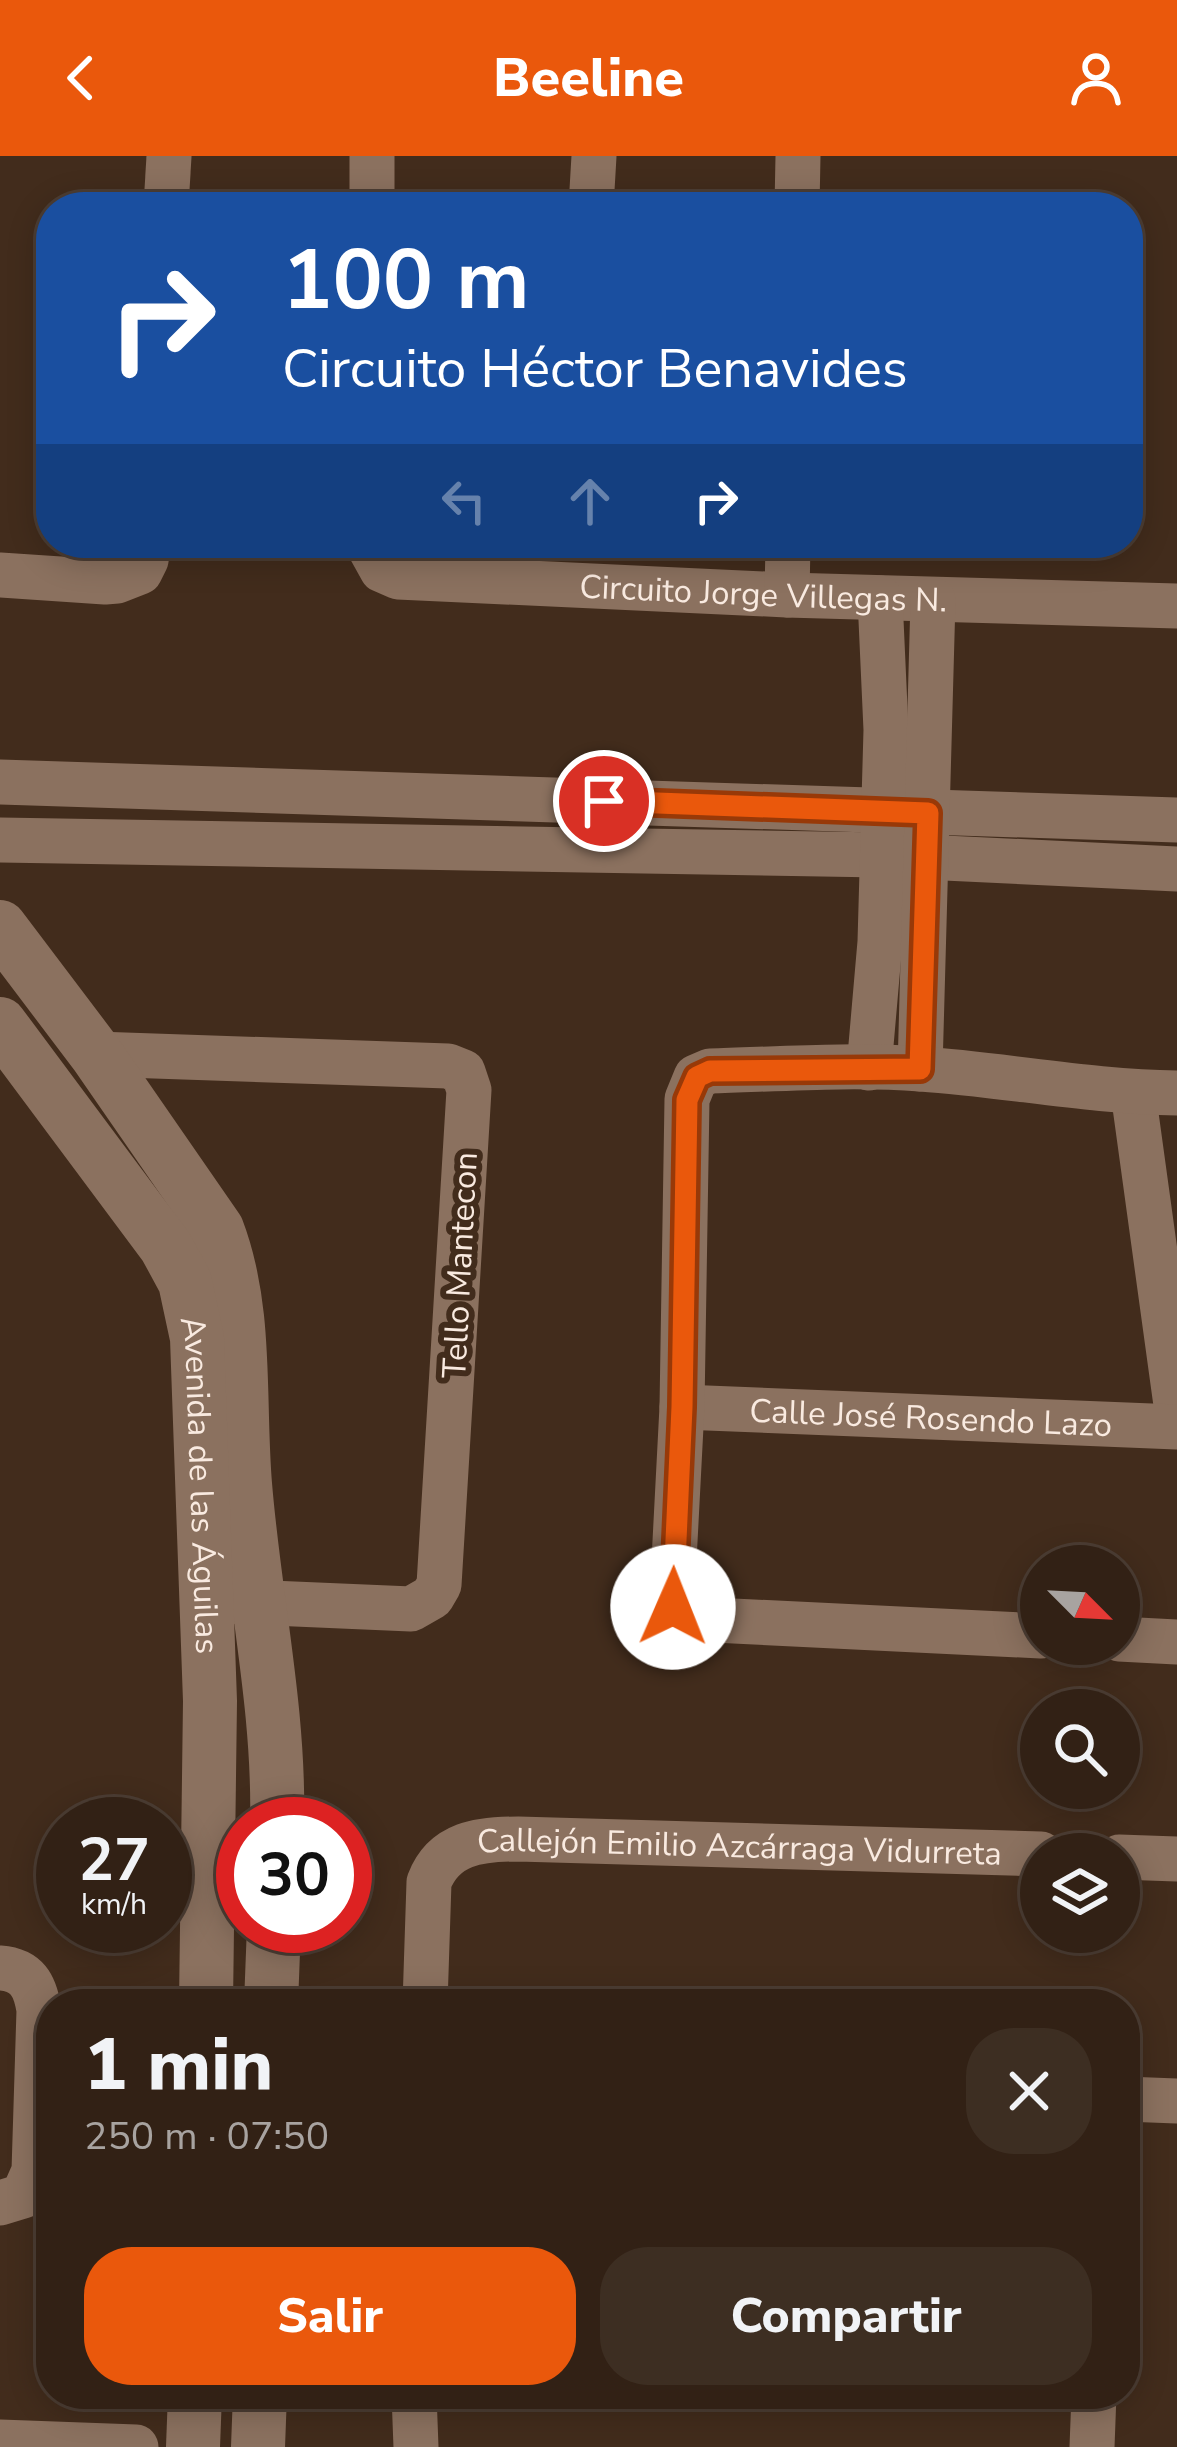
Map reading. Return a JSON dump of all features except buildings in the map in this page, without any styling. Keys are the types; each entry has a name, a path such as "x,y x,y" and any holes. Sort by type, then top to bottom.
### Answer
{"street":[{"path":"167,192 169,156"},
{"path":"372,156 372,192"},
{"path":"592,192 594,156"},
{"path":"797,192 798,156"},
{"path":"0,575 117,581 140,572 146,558"},
{"name":"Circuito Jorge Villegas N.","path":"375,558 382,570 398,577 575,564 787,595 1177,606"},
{"path":"787,595 788,558"},
{"path":"880,598 928,813 904,857"},
{"path":"920,1069 901,943 904,857 883,810 908,730 933,600"},
{"path":"0,782 1177,820"},
{"path":"0,840 904,857 1177,869"},
{"name":"Avenida de las Águilas","path":"0,927 96,1054 217,1228 229,1258 236,1295 245,1485 276,1797"},
{"path":"869,1067 901,943"},
{"name":"Avenida de las Águilas","path":"0,1024 166,1247 185,1282 196,1338 211,1766 206,1989"},
{"name":"Tello Mantecon","path":"96,1054 448,1066 464,1072 470,1090 439,1585 432,1597 411,1609 205,1600"},
{"path":"1020,1635 677,1615 672,1599 682,1407 687,1100 697,1077 710,1071 869,1067 1155,1093 1177,1412"},
{"name":"Calle José Rosendo Lazo","path":"682,1407 1177,1427"},
{"path":"1140,1640 1177,1642"},
{"name":"Callejón Emilio Azcárraga Vidurreta","path":"424,1989 426,1895 434,1870 458,1848 496,1839 1020,1853"},
{"path":"1140,1857 1177,1858"},
{"path":"272,1989 273,1953"},
{"path":"0,1968 28,1978 36,1991"},
{"path":"1140,2100 1177,2101"},
{"path":"12,2199 34,2171 36,2107"},
{"path":"193,2447 194,2409"},
{"path":"258,2447 259,2409"},
{"path":"415,2409 416,2447"},
{"path":"1091,2447 1093,2409"},
{"path":"0,2442 136,2447"}],"route":[{"path":"604,801 928,813 920,1069 710,1071 697,1077 687,1100 673,1607"}]}
